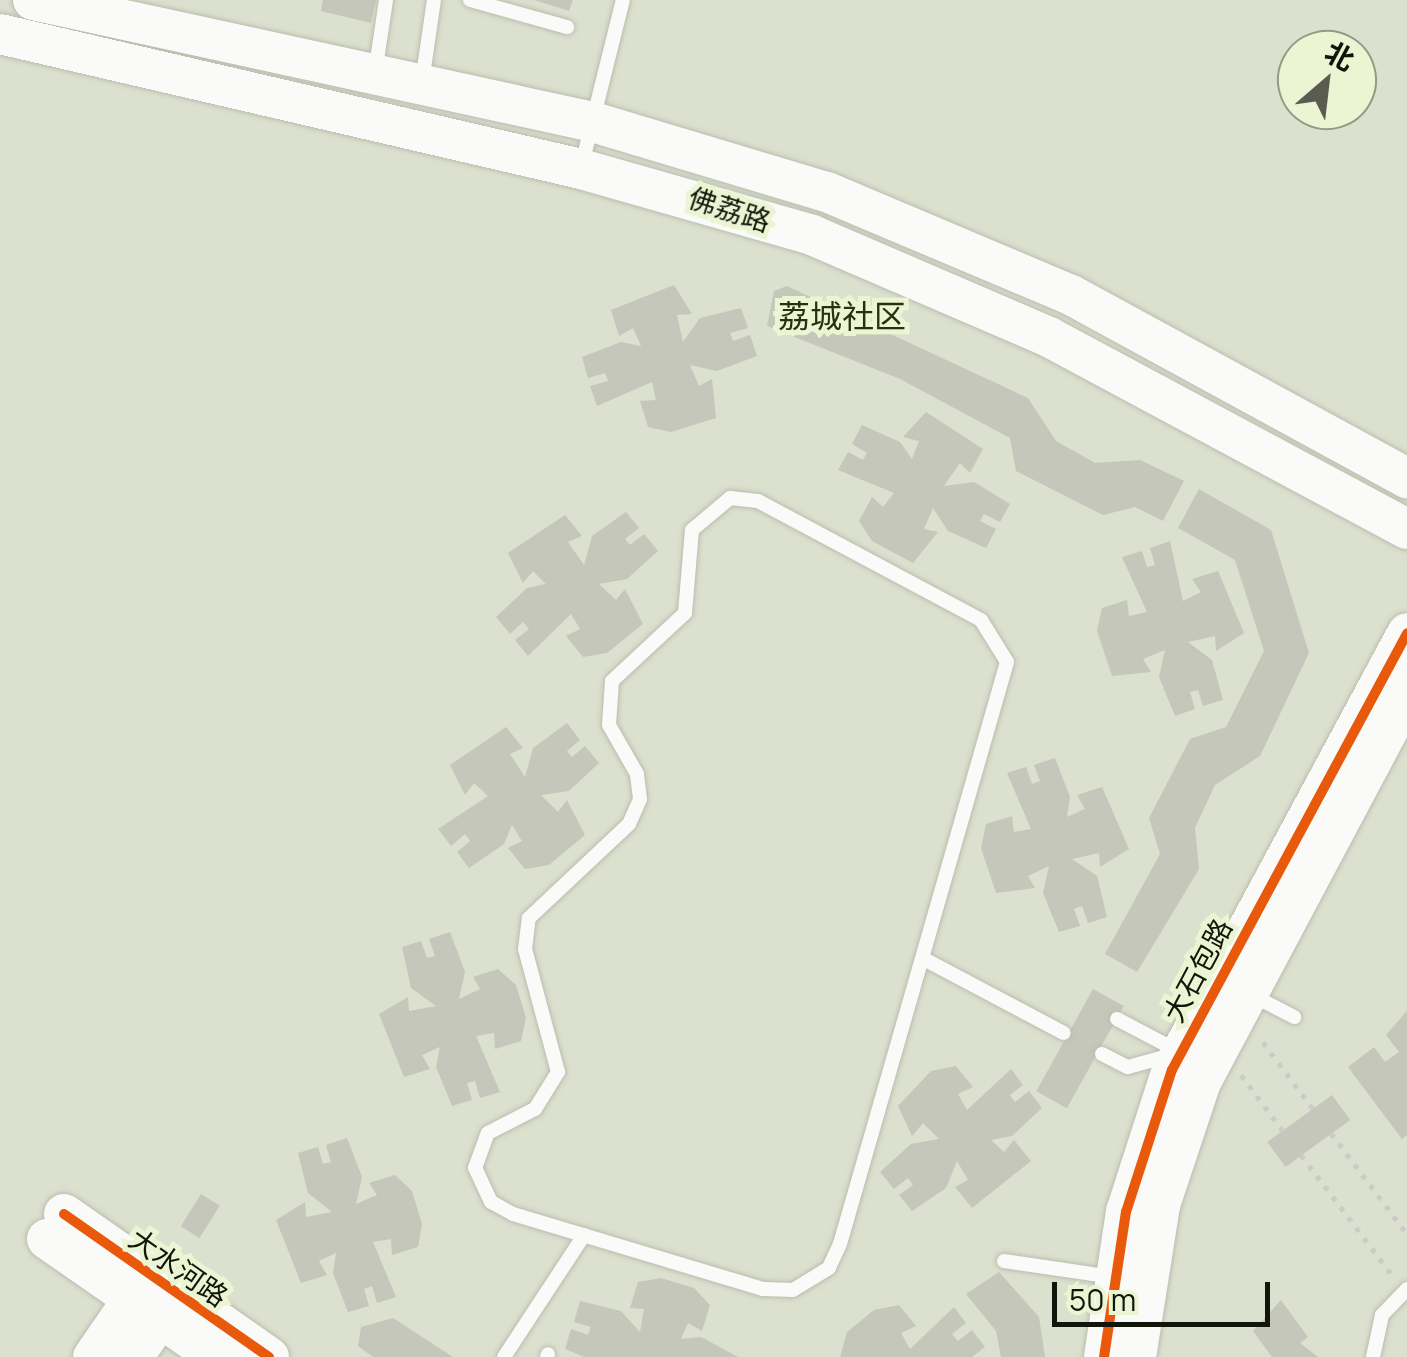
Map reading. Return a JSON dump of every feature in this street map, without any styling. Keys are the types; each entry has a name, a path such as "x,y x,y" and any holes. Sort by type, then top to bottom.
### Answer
{"main road":[{"name":"佛荔路","path":"34,0 592,122 828,192 980,254 1407,478"},
{"name":"佛荔路","path":"0,34 581,169 812,236 962,296 1407,529"},
{"name":"大石包路","path":"1104,1357 1114,1278 1136,1174 1202,1055 1407,633"},
{"name":"大石包路","path":"1233,992 1407,694"},
{"name":"大石包路","path":"1136,1357 1160,1204 1202,1055"},
{"name":"大水河路","path":"55,1226 153,1300 217,1357"},
{"name":"大水河路","path":"153,1300 269,1357"},
{"path":"92,1357 153,1300"},
{"path":"132,1357 153,1300"}],"lane":[{"path":"375,73 386,0"},
{"path":"422,83 434,0"},
{"path":"470,0 566,27"},
{"path":"581,169 623,0"},
{"path":"758,501 981,620 1004,649 1004,688 924,959 840,1244 819,1277 794,1290 763,1289 584,1235 491,1202 476,1156 488,1132 535,1109 554,1084 559,1058 526,949 529,918 636,813 640,786 610,725 608,695 629,656 690,604 692,530 717,503 758,501"},
{"path":"924,959 1064,1034"},
{"path":"1233,992 1294,1017"},
{"path":"1117,1019 1202,1055"},
{"path":"1102,1054 1128,1068 1202,1055"},
{"path":"504,1357 584,1235"},
{"path":"1004,1261 1114,1278"},
{"path":"1373,1357 1382,1315 1406,1290"}],"path":[{"path":"1233,992 1314,1109"},
{"path":"1202,1055 1283,1131"},
{"path":"1331,1134 1407,1234"},
{"path":"1301,1154 1406,1290"}],"building":[{"path":"323,0 376,0 371,23 321,11"},
{"path":"534,0 573,0 569,11"},
{"path":"674,285 692,314 677,315 683,342 700,318 741,308 748,328 730,333 733,341 750,335 757,356 717,371 690,365 699,386 712,379 716,418 671,432 648,427 640,401 656,400 652,382 597,406 590,386 608,381 605,373 588,378 582,357 621,342 641,346 633,328 619,336 611,310"},
{"path":"787,286 1028,398 1056,441 1095,463 1140,460 1184,481 1163,521 1135,507 1103,515 1016,471 1010,438 900,379 767,326 774,291"},
{"path":"926,412 983,449 970,473 960,463 944,486 974,482 1010,504 1000,522 984,514 980,521 996,529 986,548 948,531 933,508 924,529 938,532 913,563 872,541 859,521 872,497 883,507 894,493 838,470 848,452 863,460 867,453 852,444 862,425 900,442 912,459 919,441 903,437"},
{"path":"1199,489 1271,530 1309,653 1260,756 1215,785 1195,828 1199,869 1137,972 1105,954 1160,854 1149,818 1190,739 1226,727 1264,651 1235,560 1178,528"},
{"path":"626,512 639,528 625,539 630,545 644,534 658,551 627,579 599,584 616,600 625,589 643,624 607,653 583,657 566,636 580,629 571,614 528,656 515,640 529,629 523,622 510,634 496,617 527,588 546,584 533,571 523,583 508,553 565,515 582,536 568,542 584,565 592,536"},
{"path":"1170,541 1183,601 1201,592 1192,579 1218,571 1244,633 1216,651 1215,636 1188,642 1212,660 1223,700 1203,706 1198,690 1190,692 1195,709 1175,716 1159,677 1165,650 1143,659 1151,672 1112,676 1097,631 1102,608 1127,600 1129,616 1147,612 1122,557 1142,551 1147,567 1155,565 1150,548"},
{"path":"567,723 580,740 567,751 572,757 585,746 599,763 569,791 541,795 558,812 567,800 585,835 549,865 525,869 508,848 522,841 512,825 504,844 469,868 457,852 470,841 465,834 451,846 438,829 488,796 474,783 465,795 450,765 506,727 523,748 510,754 525,777 533,748"},
{"path":"1055,758 1070,797 1067,817 1085,809 1077,795 1102,787 1129,849 1100,867 1099,853 1072,859 1097,876 1107,917 1088,923 1082,906 1074,909 1080,926 1059,932 1043,893 1049,866 1028,876 1035,888 996,893 981,848 986,824 1012,816 1014,832 1031,829 1007,773 1026,767 1032,784 1040,781 1034,765"},
{"path":"450,932 465,972 459,999 480,989 473,977 498,969 516,985 526,1018 521,1041 495,1049 494,1033 476,1036 500,1092 480,1098 475,1081 467,1083 472,1100 452,1106 436,1067 440,1047 422,1055 430,1069 404,1077 379,1014 408,997 409,1011 436,1006 411,988 402,947 421,941 427,958 435,956 429,939"},
{"path":"1093,989 1124,1006 1067,1108 1036,1091"},
{"path":"1407,1011 1407,1135 1402,1139 1348,1067 1374,1047 1385,1062 1399,1052 1386,1035"},
{"path":"956,1066 973,1087 958,1094 967,1110 1011,1069 1023,1085 1010,1095 1015,1102 1029,1091 1042,1108 1012,1136 991,1140 1004,1152 1014,1140 1031,1161 972,1208 955,1187 968,1180 957,1161 946,1188 912,1211 899,1195 913,1185 908,1178 894,1189 880,1172 911,1144 939,1139 923,1123 912,1136 898,1106 931,1071"},
{"path":"1332,1095 1350,1120 1285,1167 1267,1142"},
{"path":"347,1138 362,1177 356,1204 377,1195 369,1183 395,1175 412,1191 422,1224 418,1247 392,1255 391,1239 373,1242 396,1297 377,1303 372,1286 364,1289 369,1306 348,1312 333,1273 336,1253 319,1261 327,1275 301,1283 276,1220 305,1202 306,1217 332,1212 308,1193 298,1153 318,1147 323,1164 331,1162 326,1145"},
{"path":"201,1194 220,1206 200,1238 181,1226"},
{"path":"999,1272 1039,1317 1045,1357 1001,1357 996,1331 966,1294"},
{"path":"661,1278 694,1288 710,1305 702,1331 688,1323 681,1339 701,1337 738,1357 584,1357 565,1349 571,1329 588,1335 591,1327 574,1322 580,1301 621,1311 640,1332 644,1309 630,1308 638,1282"},
{"path":"1281,1300 1308,1337 1300,1343 1318,1357 1272,1357 1253,1331"},
{"path":"899,1305 916,1326 901,1333 910,1349 954,1307 966,1323 952,1334 958,1341 972,1330 985,1347 972,1357 840,1357 847,1332 874,1310"},
{"path":"393,1318 453,1357 373,1357 358,1346 361,1327"}],"cycle path":[{"path":"1104,1357 1126,1212 1172,1070 1407,633"},
{"path":"64,1214 269,1357"}],"district":[{"name":"荔城社区","path":"842,316"}]}
